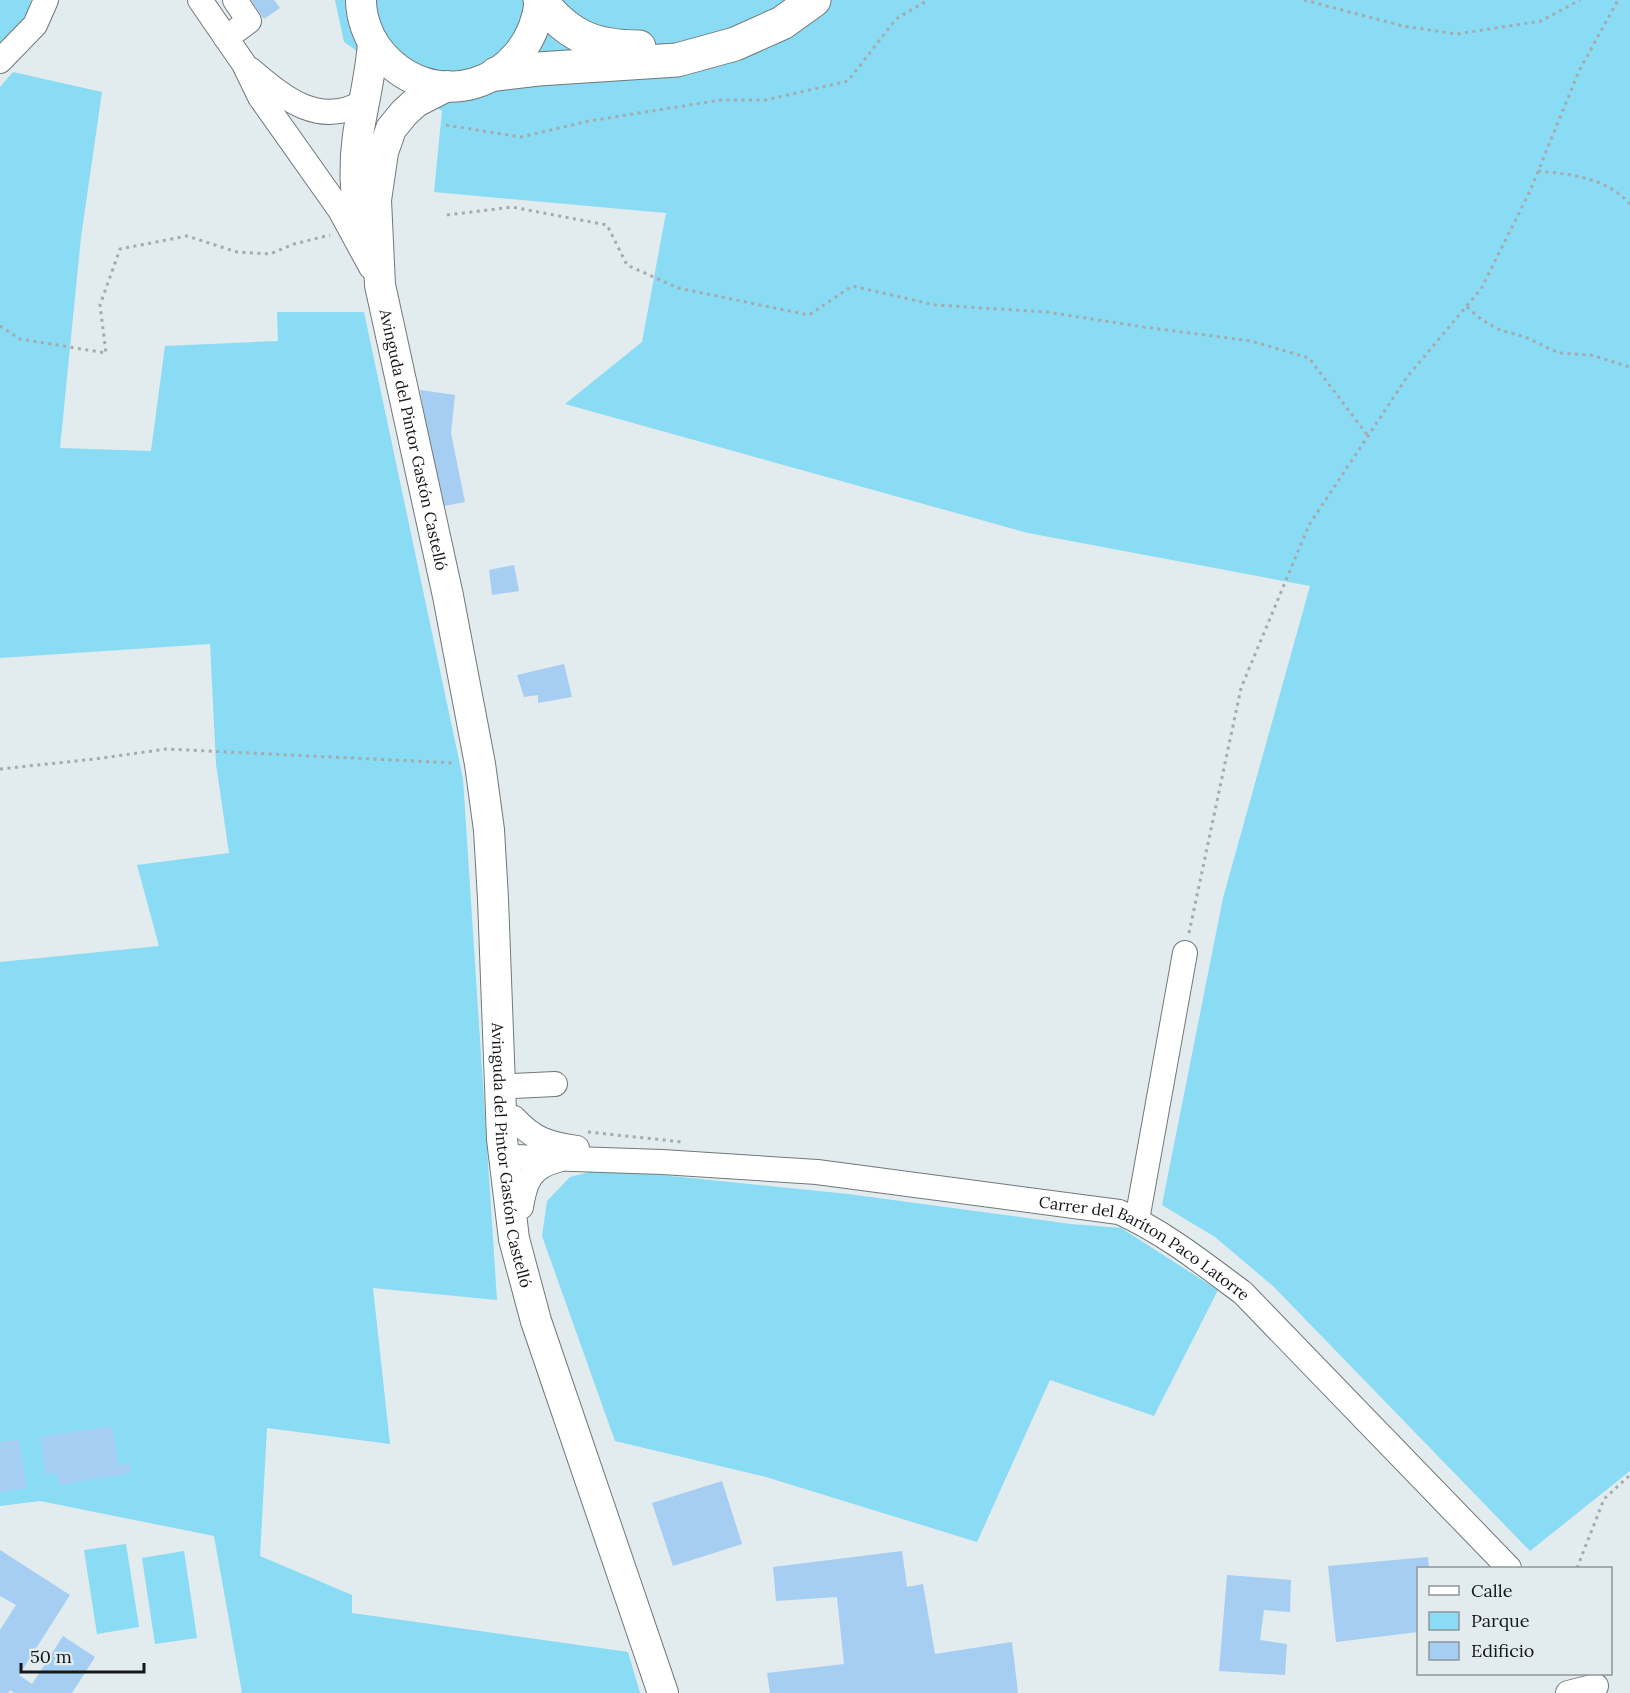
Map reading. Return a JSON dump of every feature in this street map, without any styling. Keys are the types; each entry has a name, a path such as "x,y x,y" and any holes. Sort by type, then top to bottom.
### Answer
{"highway":[{"path":"540,0 568,30 585,39 608,45 655,47 694,44 724,36 751,26 795,0"},
{"path":"496,74 537,69 677,60 735,44 782,23 814,0"}],"main road":[{"path":"361,0 365,25 383,56 396,69 412,78 429,84 447,86 472,84 508,66 527,43 538,15 540,0"},
{"name":"Avinguda del Pintor Gastón Castelló","path":"373,42 372,62 358,137 358,212 375,276 448,596 481,723 500,824 510,985 510,1152 515,1157 527,1244 560,1357 673,1693"},
{"name":"Avinguda del Pintor Gastón Castelló","path":"375,276 378,179 391,129 416,102 447,86"},
{"name":"Avinguda del Pintor Gastón Castelló","path":"448,596 480,764 489,830 509,1105 502,1139 514,1239 531,1301 663,1693"}],"street":[{"path":"0,61 35,25 46,0"},
{"name":"Avinguda del Pintor Gastón Castelló","path":"200,0 244,64 260,97 340,210 375,276"},
{"path":"226,38 249,21 235,0"},
{"name":"Avinguda del Pintor Gastón Castelló","path":"244,64 291,101 309,109 339,112 352,108 364,100"},
{"path":"1137,1220 1185,953"},
{"path":"509,1105 555,1084"},
{"name":"Carrer del Baríton Paco Latorre","path":"509,1105 523,1128 549,1144 662,1162"},
{"name":"Carrer del Baríton Paco Latorre","path":"515,1157 662,1162 819,1172 1119,1212 1137,1220 1194,1256 1243,1293 1507,1567"},
{"name":"Avinguda del Pintor Gastón Castelló","path":"521,1207 524,1185 534,1171 548,1163 566,1159"},
{"path":"1568,1693 1594,1684"}],"path":[{"path":"446,125 521,137 589,121 721,100 766,100 848,81 896,19 928,0"},
{"path":"1304,0 1403,26 1457,34 1541,21 1580,0"},
{"path":"1185,953 1240,688 1309,525 1407,377 1481,289 1538,171 1579,71 1618,0"},
{"path":"1538,171 1574,174 1611,187 1630,204"},
{"path":"447,214 512,207 607,225 627,265 678,288 809,315 852,286 935,305 1047,312 1251,341 1309,358 1368,436"},
{"path":"0,326 20,339 106,353 100,306 120,249 187,236 237,252 270,254 294,244 351,229"},
{"path":"1467,307 1482,320 1500,330 1526,337 1559,353 1591,355 1630,368"},
{"path":"0,769 166,749 480,764"},
{"path":"1578,1567 1604,1499 1630,1475"}],"green space":[{"path":"0,0 31,0 29,19 0,48"},
{"path":"335,0 1630,0 1630,1471 1530,1551 1273,1286 1215,1237 1162,1205 1223,898 1310,586 1028,533 565,404 642,342 666,213 434,192 442,111 344,42"},
{"path":"13,72 102,92 81,237 60,448 151,451 165,346 278,341 277,312 364,312 463,779 497,1300 373,1288 390,1444 267,1428 260,1556 352,1595 352,1613 628,1652 640,1693 242,1693 214,1536 40,1501 0,1506 0,962 159,946 137,865 229,853 216,764 210,644 0,658 0,87"},
{"path":"602,1169 848,1194 1071,1224 1121,1228 1218,1290 1154,1416 1050,1380 977,1542 766,1477 615,1441 542,1236 547,1201 570,1177"},
{"path":"126,1544 139,1627 97,1634 84,1550"},
{"path":"184,1551 197,1638 155,1644 142,1558"}],"building":[{"path":"251,0 274,0 280,8 264,19"},
{"path":"420,390 455,395 451,433 465,502 444,506 427,433"},
{"path":"514,565 519,591 492,595 489,570"},
{"path":"564,664 572,697 538,703 538,695 524,697 517,675"},
{"path":"112,1426 118,1465 130,1464 131,1473 59,1485 57,1473 46,1474 40,1437"},
{"path":"19,1440 27,1488 0,1492 0,1442"},
{"path":"722,1481 742,1544 673,1566 652,1503"},
{"path":"0,1550 70,1595 19,1675 32,1684 63,1636 95,1657 72,1693 14,1693 10,1690 8,1693 0,1693 0,1630 16,1605 0,1596"},
{"path":"902,1551 907,1587 923,1584 935,1654 1012,1642 1018,1693 770,1693 767,1673 844,1664 837,1597 776,1601 773,1567"},
{"path":"1428,1557 1429,1567 1417,1567 1417,1632 1336,1642 1328,1566"},
{"path":"1227,1575 1291,1580 1290,1612 1264,1610 1260,1640 1287,1644 1285,1675 1219,1671"}]}
